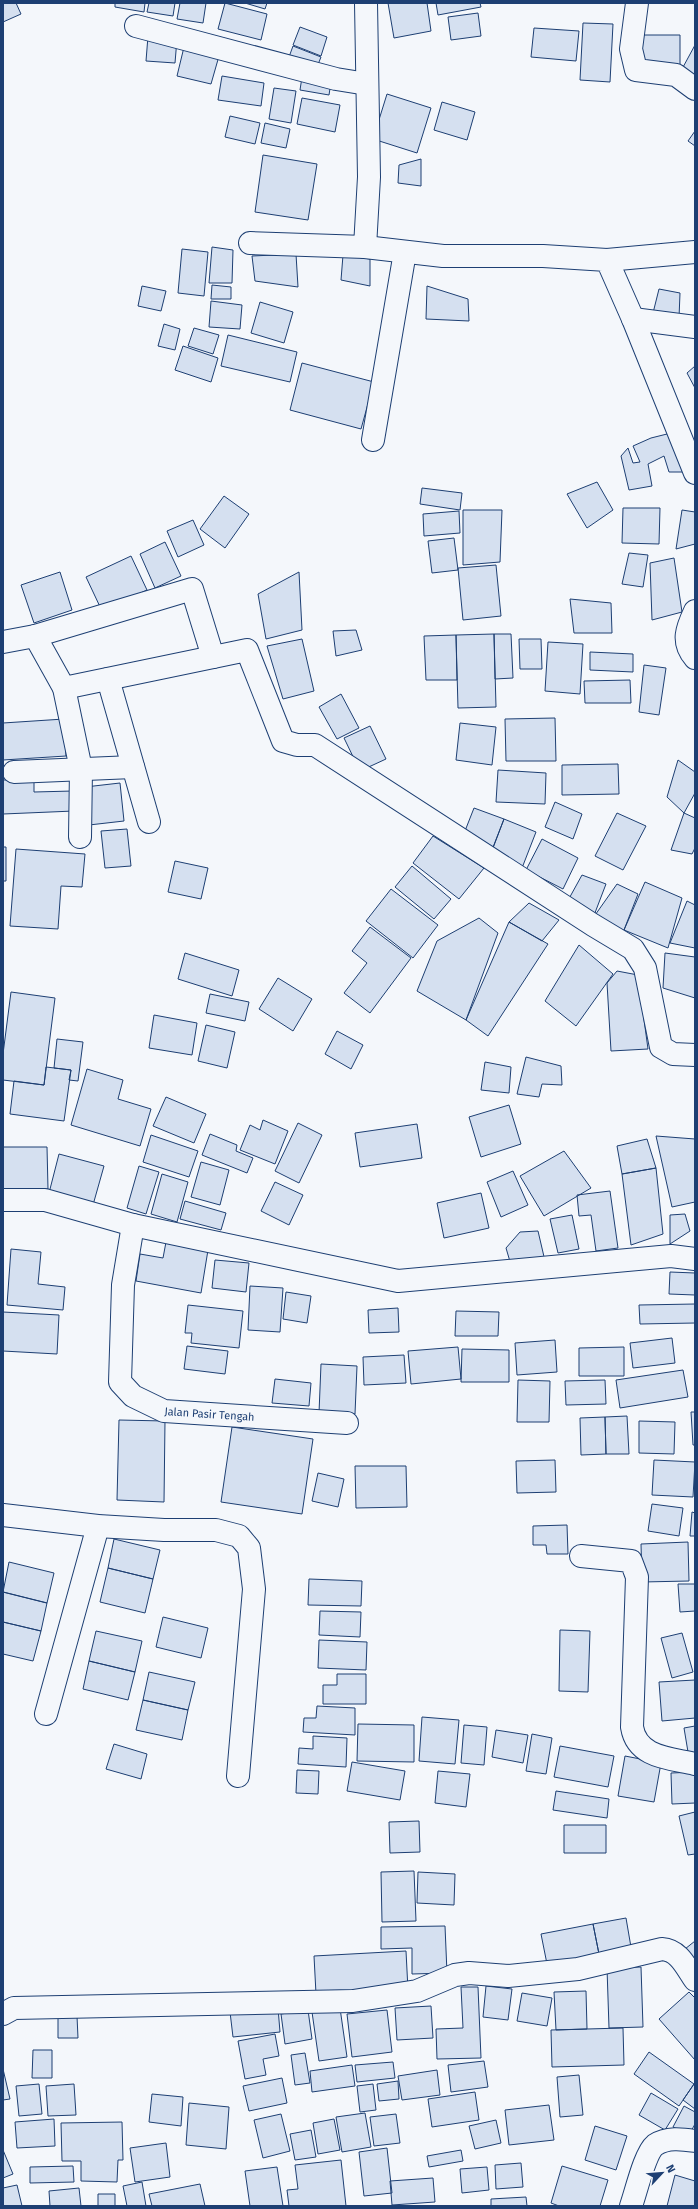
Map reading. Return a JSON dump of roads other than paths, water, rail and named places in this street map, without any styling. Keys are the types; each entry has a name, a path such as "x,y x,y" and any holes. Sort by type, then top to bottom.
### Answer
{"street":[{"path":"365,247 369,177 366,3"},
{"path":"637,3 631,49 636,70 676,75 695,89"},
{"path":"136,26 336,79 367,84"},
{"path":"250,243 365,247 442,256 544,256 607,260 695,252"},
{"path":"374,440 404,252"},
{"path":"607,260 634,319 695,473"},
{"path":"634,319 695,326"},
{"path":"3,642 35,636 192,590 213,657"},
{"path":"695,611 686,629 688,643 695,658"},
{"path":"35,636 64,688 81,769 80,836"},
{"path":"64,688 247,650 283,741 297,745 315,745 593,925 633,949 645,968 661,1046 673,1054 695,1055"},
{"path":"108,679 149,822"},
{"path":"14,772 134,767"},
{"path":"3,1200 45,1200 133,1225 398,1281 671,1256 695,1260"},
{"name":"Jalan Pasir Tengah","path":"133,1225 123,1284 120,1382 133,1396 164,1411 347,1423"},
{"path":"3,1515 98,1526 164,1530 216,1530 239,1536 249,1548 254,1589 238,1776"},
{"path":"46,1714 98,1526"},
{"path":"581,1556 631,1560 637,1577 632,1727 634,1738 638,1745 656,1755 695,1764"},
{"path":"3,2014 14,2008 354,2001 417,1991 455,1975 469,1972 508,1976 578,1969 662,1949 670,1950 680,1957 695,1980"},
{"path":"631,2206 647,2159 654,2146 663,2142 679,2139 695,2140"}]}
